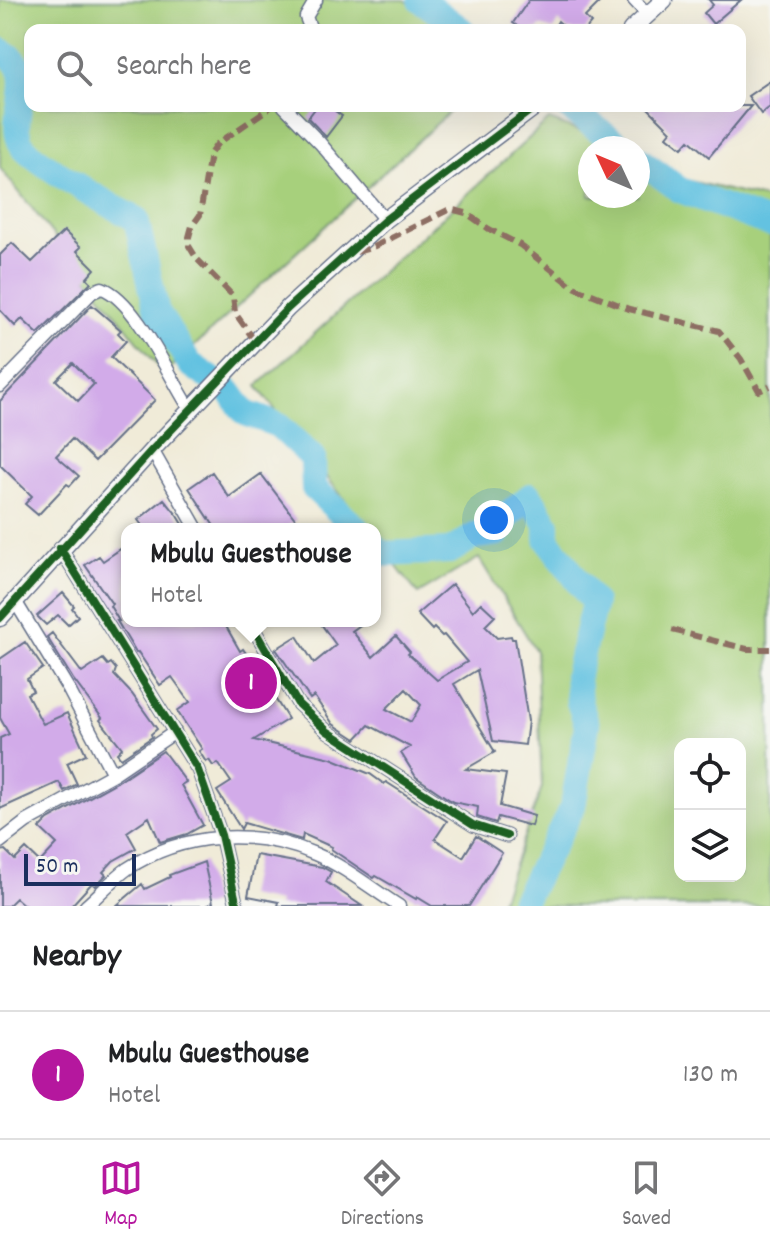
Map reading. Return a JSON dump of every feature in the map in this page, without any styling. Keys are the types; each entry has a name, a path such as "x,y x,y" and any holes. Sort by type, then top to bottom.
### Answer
{"street":[{"path":"309,24 306,17 316,0"},
{"path":"634,0 648,15"},
{"path":"638,24 664,0"},
{"path":"290,112 385,220"},
{"path":"0,618 60,548 288,308 385,220 528,112"},
{"path":"0,386 92,292 102,288 111,293 141,327 191,410"},
{"path":"152,450 194,523"},
{"path":"60,548 198,770 221,835 237,906"},
{"path":"15,601 69,690 113,774"},
{"path":"253,627 298,704 327,731 473,825 507,836"},
{"path":"0,842 26,822 113,774 175,732"},
{"path":"86,906 126,870 160,850 221,835 262,840 318,854 399,906"}],"green space":[{"path":"0,0 405,0 442,24 24,24 24,112 449,112 164,374 0,168"},
{"path":"549,120 590,136 578,136 578,208 650,208 650,169 660,174 770,200 770,906 499,906 542,787 536,651 479,558 418,594 381,547 381,523 362,523 257,386"}],"building":[{"path":"529,0 602,0 585,17 590,24 561,24 558,21 556,24 513,23"},
{"path":"709,0 741,0 713,24 704,13 713,5"},
{"path":"770,81 770,107 761,114 748,96"},
{"path":"746,106 751,106 709,157 689,140 682,148 667,136 671,131 652,112 746,112"},
{"path":"312,112 336,112 342,116 326,137 308,118"},
{"path":"64,231 81,247 77,251 95,269 87,278 91,282 38,334 22,319 15,326 0,310 0,255 12,243 32,262"},
{"path":"92,305 121,330 118,333 126,341 111,357 155,400 95,461 72,439 56,456 79,476 70,486 67,484 38,515 25,504 32,496 0,465 0,401","holes":["73,363 94,384 78,401 56,380"]},
{"path":"212,472 229,497 261,474 296,520 292,523 212,523 189,488"},
{"path":"164,499 182,523 140,523 138,520"},
{"path":"121,549 121,627 226,627 288,719 254,740 331,758 370,774 384,784 386,782 447,821 435,839 463,857 476,836 502,853 469,906 432,906 376,876 374,878 332,847 303,834 302,840 244,823 241,829 217,791 231,782 218,763 213,766 209,760 206,762 199,751 202,749 177,711 190,702 172,677 160,685 136,653 117,621 110,606 112,604 85,565 99,556 103,561"},
{"path":"452,584 473,611 481,603 495,616 485,626 497,638 511,636 515,639 528,721 525,745 493,741 477,670 454,684 495,752 466,769 506,774 500,806 534,816 531,826 498,817 496,823 477,817 478,807 453,802 416,777 401,753 410,747 369,725 356,739 333,724 314,696 310,699 276,649 297,636 314,663 336,645 323,627 358,627 352,631 373,657 396,636 410,652 408,654 437,680 467,662 444,635 434,628 432,630 417,614","holes":["406,689 421,705 411,722 386,709"]},
{"path":"63,593 78,616 68,625 58,615 46,625 37,616"},
{"path":"52,633 82,673 103,659 108,665 111,663 116,669 114,675 157,729 151,734 152,737 121,758 117,753 122,748 100,720 102,718 47,637"},
{"path":"25,642 43,668 27,679 33,691 27,694 40,719 43,724 67,713 86,754 67,763 77,784 64,791 59,782 0,809 0,738 9,734 0,718 0,659"},
{"path":"163,751 186,782 181,785 203,825 187,834 160,842 149,817 127,832 136,848 113,861 103,872 106,875 95,886 92,883 71,906 25,906 16,898 8,906 0,906 0,851 5,850 15,860 26,849 40,862 57,844 40,828 48,820 117,782"},
{"path":"256,855 322,867 331,872 326,882 362,906 278,906 279,902 248,896"},
{"path":"204,862 213,903 206,906 116,906 142,884 145,889 169,875"}],"waterway":[{"path":"421,0 454,24"},
{"path":"0,50 13,59 20,70 22,82 17,122 22,145 58,173 136,219 157,312 190,364 230,392 245,413 278,425 313,458 314,488 351,523"},
{"path":"574,112 607,136"},
{"path":"650,168 680,190 770,224"},
{"path":"381,553 450,551 475,536 498,533 508,515 530,496 547,524 547,539 594,603 577,675 579,702 587,725 573,806 521,906"}],"marked path":[{"path":"255,341 235,313 233,296 197,259 189,246 189,237 200,215 210,154 217,144 263,112"},
{"path":"356,252 371,248 450,209 466,213 520,245 574,287 629,309 719,331 741,359 759,391 770,386"},
{"path":"672,630 747,649 770,649"}],"cycle path":[{"path":"0,618 152,450 288,308 385,220 528,112"},
{"path":"60,548 198,770 221,835 237,906"},
{"path":"253,627 298,704 327,731 473,825 507,836"}],"place":[{"name":"Mbulu Guesthouse","path":"251,683"}]}
